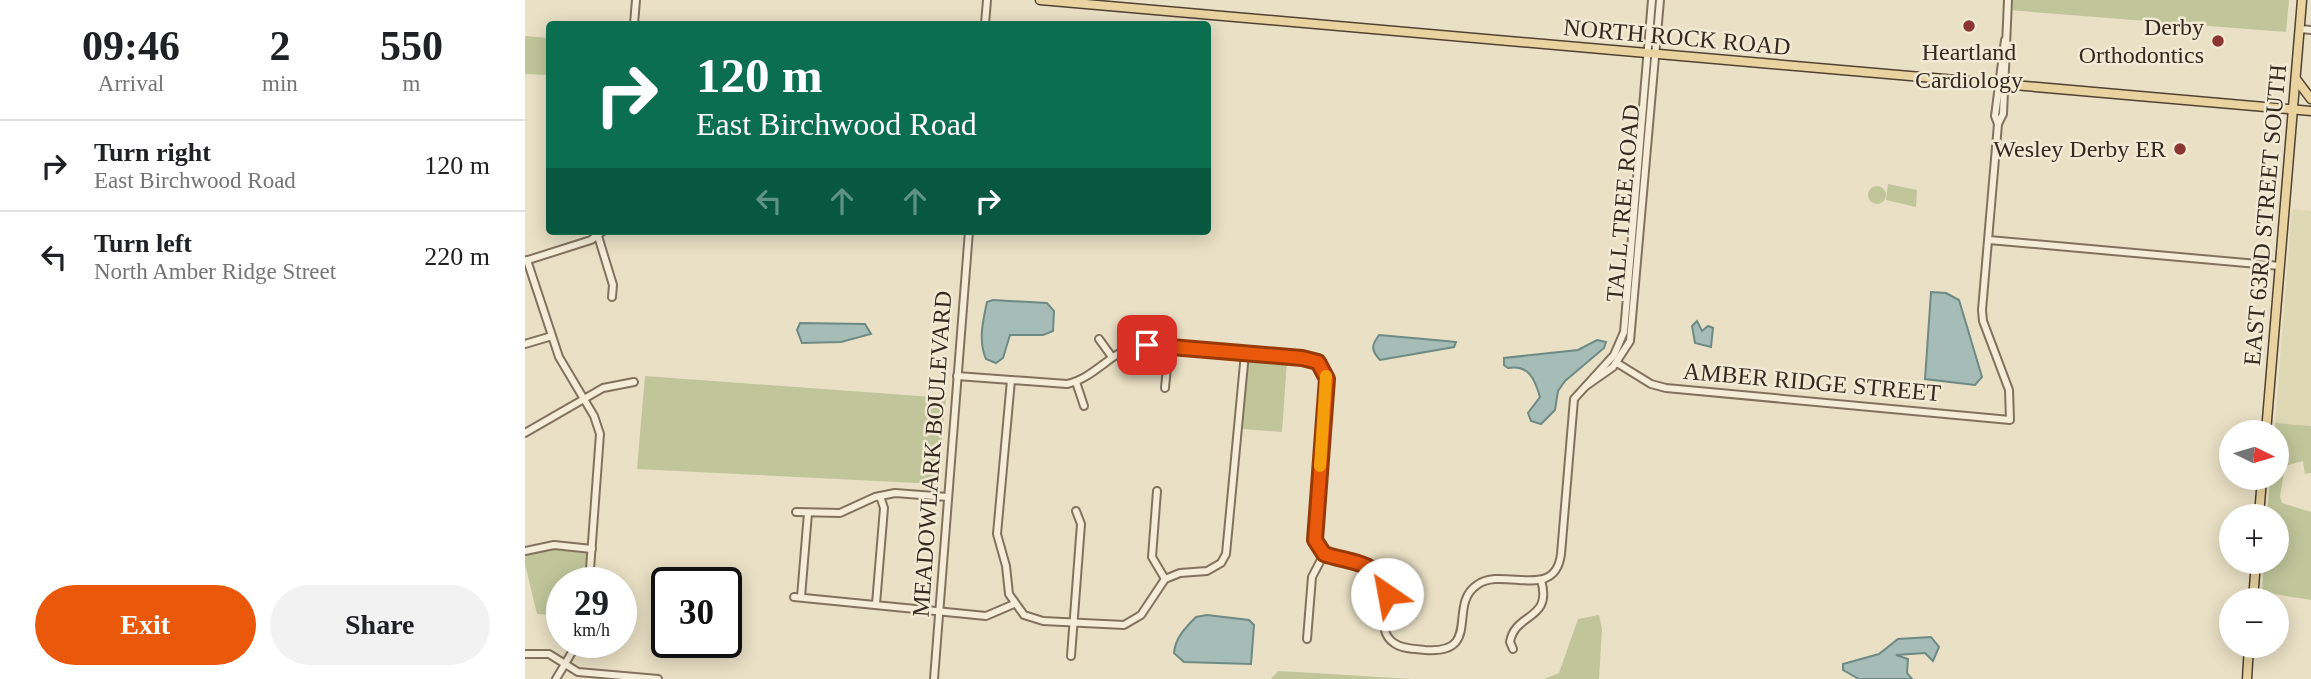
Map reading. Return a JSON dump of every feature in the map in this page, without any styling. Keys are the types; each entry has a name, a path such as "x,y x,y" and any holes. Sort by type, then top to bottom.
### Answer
{"main road":[{"name":"NORTH ROCK ROAD","path":"1040,0 2311,111"},
{"name":"EAST 63RD STREET SOUTH","path":"2267,420 2302,0"},
{"path":"2296,79 2311,99"},
{"path":"2246,679 2248,658"}],"street":[{"path":"634,21 636,0"},
{"path":"985,21 987,0"},
{"name":"TALL TREE ROAD","path":"1583,388 1624,355 1632,330 1651,54 1652,0"},
{"name":"TALL TREE ROAD","path":"1541,580 1553,573 1561,559 1574,399 1615,355 1624,332 1651,54 1660,0"},
{"path":"2008,0 2001,85 2003,114 1998,124 1989,240 2280,266"},
{"path":"2300,29 2311,30"},
{"path":"590,567 601,443 594,416 565,370 526,261 597,235"},
{"path":"600,235 613,285 612,297"},
{"name":"MEADOWLARK BOULEVARD","path":"934,679 969,235"},
{"name":"AMBER RIDGE STREET","path":"1617,363 1651,384 1666,388 2010,420 2008,390 1983,321 1989,240"},
{"path":"525,344 552,335"},
{"path":"1099,339 1112,357"},
{"path":"957,376 1076,382 1112,357 1139,345 1311,359 1326,367 1327,379 1315,525 1315,540 1324,554 1365,564 1378,574 1386,589 1386,634 1395,645 1411,648 1440,650 1452,646 1461,633 1468,594 1480,582 1493,579 1541,580 1544,594 1541,607 1513,631 1510,642 1513,649"},
{"path":"1165,388 1169,346"},
{"path":"1011,380 997,534 1006,566 1008,591 1014,604 1031,618 1111,626 1129,623 1141,615 1165,579 1177,573 1202,573 1217,566 1228,548 1245,353"},
{"path":"525,433 603,388 635,382"},
{"path":"1076,382 1084,406"},
{"path":"1157,491 1152,557 1165,579"},
{"path":"796,512 840,513 880,496 895,493 948,497"},
{"path":"876,604 884,508 880,496"},
{"path":"1071,656 1081,524 1076,511"},
{"path":"808,513 797,597 986,616 1014,604"},
{"path":"525,551 554,545 592,549"},
{"path":"1307,639 1313,573 1324,554"},
{"path":"1217,566 1221,574"},
{"path":"525,654 549,654 579,671 601,677 658,679"},
{"path":"556,679 569,658"}],"shaded area":[{"path":"2292,209 2311,211 2311,426 2289,424 2289,420 2275,420"}],"green space":[{"path":"2009,0 2289,0 2286,32 2008,10"},
{"path":"525,36 546,38 546,75 525,74"},
{"path":"1888,184 1917,190 1916,207 1886,200"},
{"path":"1877,186 1883,189 1886,195 1883,201 1877,204 1871,201 1868,195 1871,189"},
{"path":"1252,357 1287,361 1282,432 1242,429 1248,361"},
{"path":"645,376 946,398 937,484 637,469"},
{"path":"2289,424 2311,426 2311,473 2305,474 2303,461 2289,465"},
{"path":"2269,490 2281,490 2280,497 2285,504 2268,504"},
{"path":"2289,505 2311,512 2311,600 2289,596 2289,588 2262,588 2263,574 2289,574"},
{"path":"553,549 587,551 586,567 546,567 546,615 537,614 525,555"},
{"path":"1599,615 1602,629 1599,679 1544,679 1559,673 1578,619"},
{"path":"1278,671 1297,672 1411,679 1271,679"}],"water":[{"path":"1931,292 1946,293 1959,300 1982,377 1975,385 1925,379"},
{"path":"987,302 1047,303 1054,311 1053,331 1043,335 1010,335 1003,358 996,363 986,359 982,345 983,323"},
{"path":"1697,321 1702,331 1708,326 1713,328 1711,347 1695,343 1692,326"},
{"path":"800,323 865,324 871,334 841,342 802,343 797,330"},
{"path":"1379,335 1456,342 1454,347 1380,360 1373,348"},
{"path":"1597,340 1606,342 1604,348 1565,381 1558,391 1555,410 1541,424 1531,421 1528,413 1540,397 1536,385 1526,371 1504,365 1504,358 1578,350"},
{"path":"1207,615 1249,620 1254,625 1251,664 1184,662 1174,653 1176,642 1185,629 1196,617"},
{"path":"1931,637 1939,647 1933,661 1925,653 1896,655 1908,659 1907,673 1912,679 1859,679 1843,670 1843,664 1879,654 1898,639"}],"slow traffic":[{"path":"1320,466 1326,376"}],"place":[{"name":"Heartland Cardiology","path":"1969,26"},
{"name":"Derby Orthodontics","path":"2218,41"},
{"name":"Wesley Derby ER","path":"2180,149"}],"route":[{"path":"1147,345 1302,358 1318,362 1327,379 1315,540 1324,554 1365,564 1374,570 1384,581 1387,594"}]}
